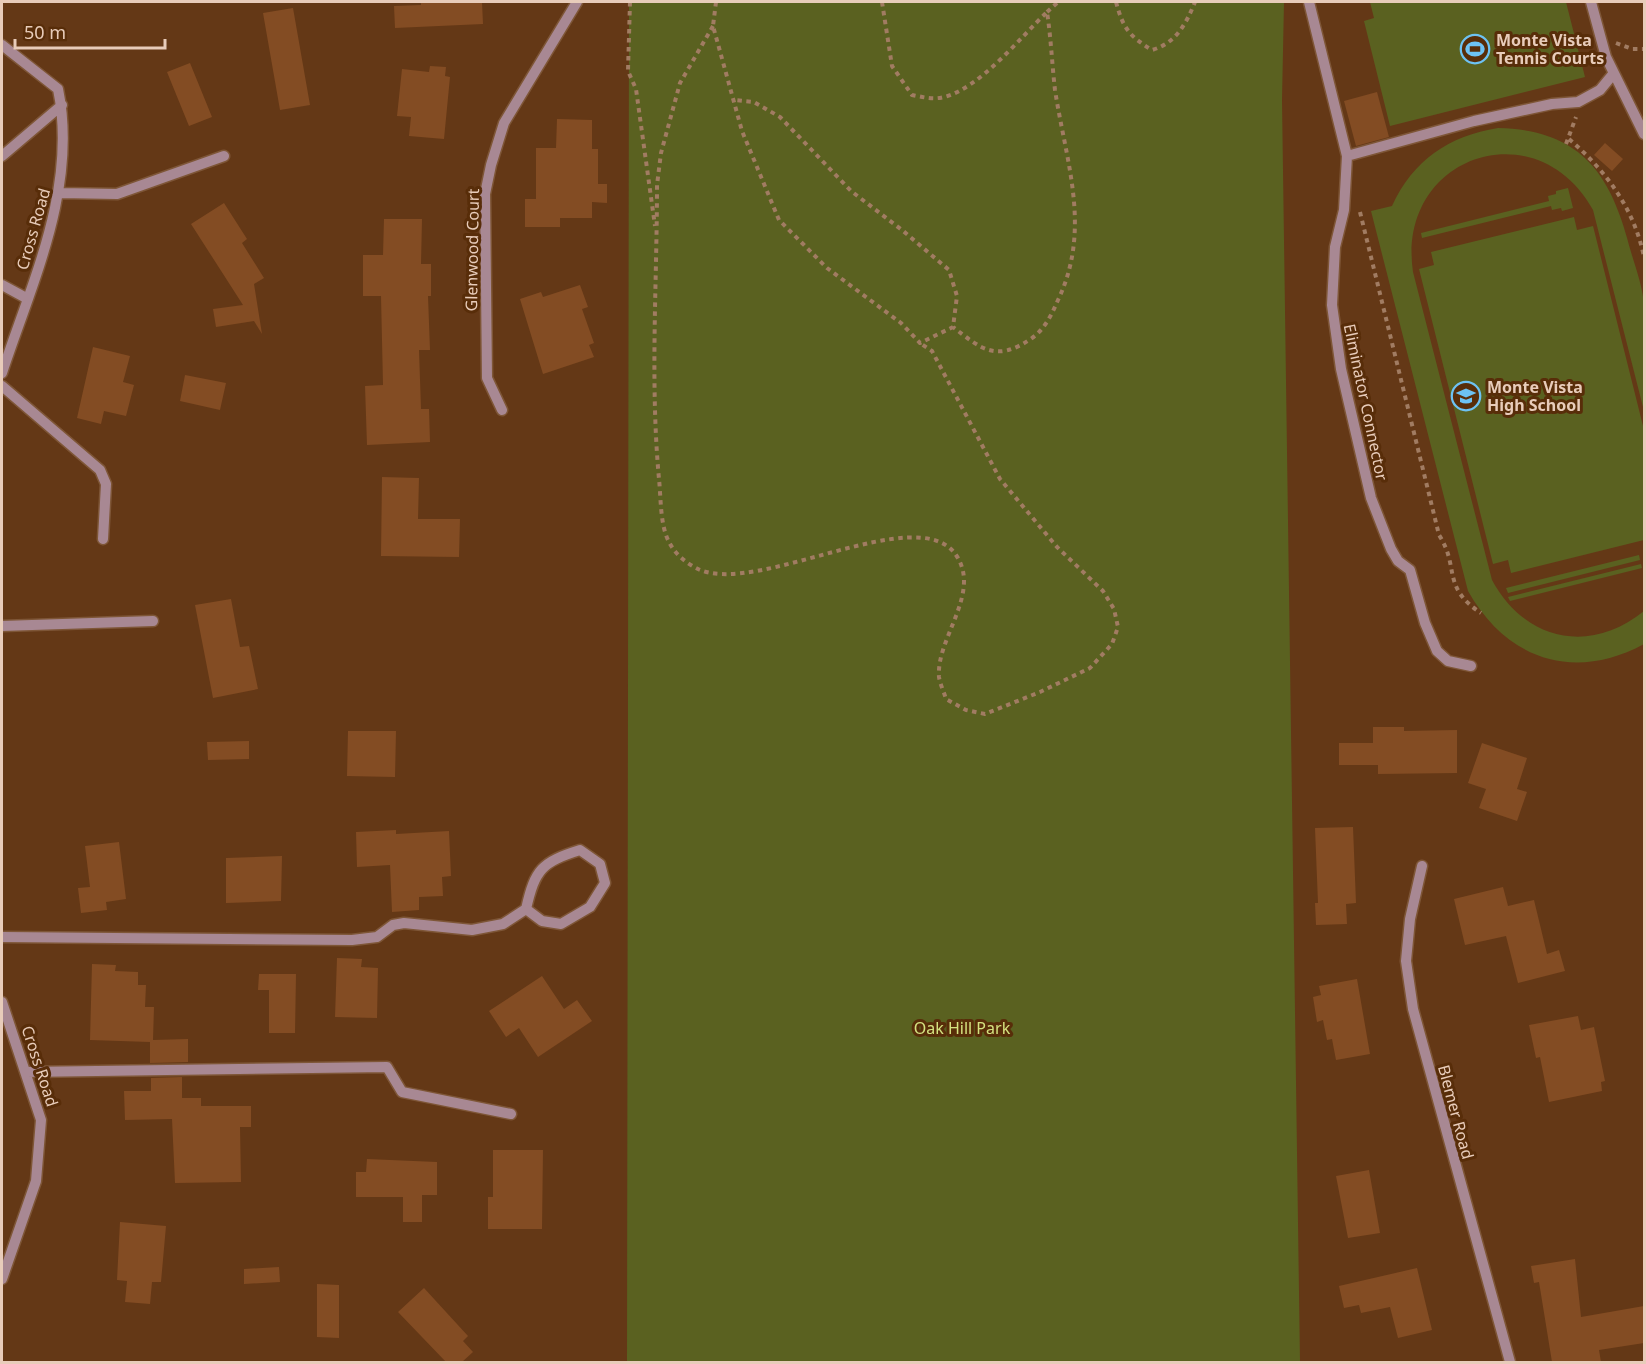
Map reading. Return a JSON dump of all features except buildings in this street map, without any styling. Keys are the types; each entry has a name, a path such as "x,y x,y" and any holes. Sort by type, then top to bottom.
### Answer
{"street":[{"name":"Glenwood Court","path":"502,410 487,378 485,194 504,123 577,2"},
{"name":"Eliminator Connector","path":"1309,2 1347,156 1344,210 1335,247 1332,305 1341,369 1371,498 1391,549 1398,561 1410,570 1425,622 1437,651 1448,661 1471,666"},
{"path":"1591,2 1606,57 1644,134"},
{"path":"2,45 58,89 62,105 2,156"},
{"path":"1347,156 1485,119 1552,104 1578,102 1600,90 1614,73"},
{"name":"Cross Road","path":"2,373 28,299 60,193 62,105"},
{"path":"60,193 117,194 224,156"},
{"path":"2,285 28,299"},
{"path":"2,386 100,470 106,484 103,538"},
{"path":"2,626 153,621"},
{"path":"2,937 352,940 377,937 393,925 404,923 472,930 503,924 526,909 532,882 552,859 580,850 600,864 605,883 590,907 571,919 561,924 542,921 526,909"},
{"name":"Blemer Road","path":"1422,866 1410,919 1406,961 1413,1009 1510,1362"},
{"name":"Cross Road","path":"2,1002 41,1120 36,1181 2,1279"},
{"path":"26,1072 387,1067 402,1092 511,1114"}],"path":[{"path":"630,2 628,71 636,89 657,237"},
{"path":"712,26 742,131 779,220 827,268 901,323 920,343 932,351 1000,479 1057,547 1103,591 1114,609 1118,627 1112,644 1090,668 1040,692 984,714 966,710 946,699 939,678 940,661 964,585 963,571 956,554 939,543 908,537 867,543 752,573 723,574 700,570 678,556 667,540 654,428 657,185 670,117 680,83 712,26 716,2"},
{"path":"882,2 892,66 912,95 930,99 945,97 970,85 1058,2"},
{"path":"1116,2 1121,21 1132,38 1152,50 1165,46 1175,37 1195,2"},
{"path":"953,327 991,352 1003,353 1014,350 1034,337 1049,320 1069,278 1077,207 1055,88 1047,12"},
{"path":"1606,57 1617,43 1632,49 1644,49"},
{"path":"734,100 754,102 780,117 851,191 949,270 957,296 953,327"},
{"path":"1566,144 1575,125 1578,102"},
{"path":"1569,139 1610,178 1630,216 1644,257"},
{"path":"1359,209 1439,535 1445,543 1458,594 1481,612"},
{"path":"920,343 953,327"}],"green space":[{"name":"Oak Hill Park","path":"629,2 1284,2 1282,100 1300,1362 627,1362"},
{"name":"Monte Vista Tennis Courts","path":"1370,2 1566,2 1585,77 1390,126 1364,21 1374,18"},
{"path":"1498,128 1527,131 1552,138 1572,148 1589,162 1603,180 1614,201 1642,292 1645,331 1644,411 1593,210 1568,179 1538,160 1507,154 1475,159 1447,175 1426,199 1414,232 1413,272 1492,580 1506,601 1522,617 1540,628 1560,635 1581,637 1602,633 1623,625 1644,611 1644,644 1618,655 1592,661 1568,662 1544,658 1522,648 1502,634 1484,615 1468,591 1371,211 1392,206 1411,176 1434,153 1464,137"},
{"path":"1568,188 1573,208 1562,211 1561,208 1552,210 1551,206 1422,238 1421,233 1549,201 1548,196"},
{"path":"1574,217 1577,230 1593,226 1644,430 1644,540 1511,573 1508,560 1493,564 1419,269 1434,265 1431,252"},
{"path":"1639,555 1640,560 1508,593 1506,588"},
{"path":"1641,564 1642,568 1510,601 1508,597"}],"place":[{"name":"Monte Vista Tennis Courts","path":"1475,49"},
{"name":"Monte Vista High School","path":"1466,396"}]}
